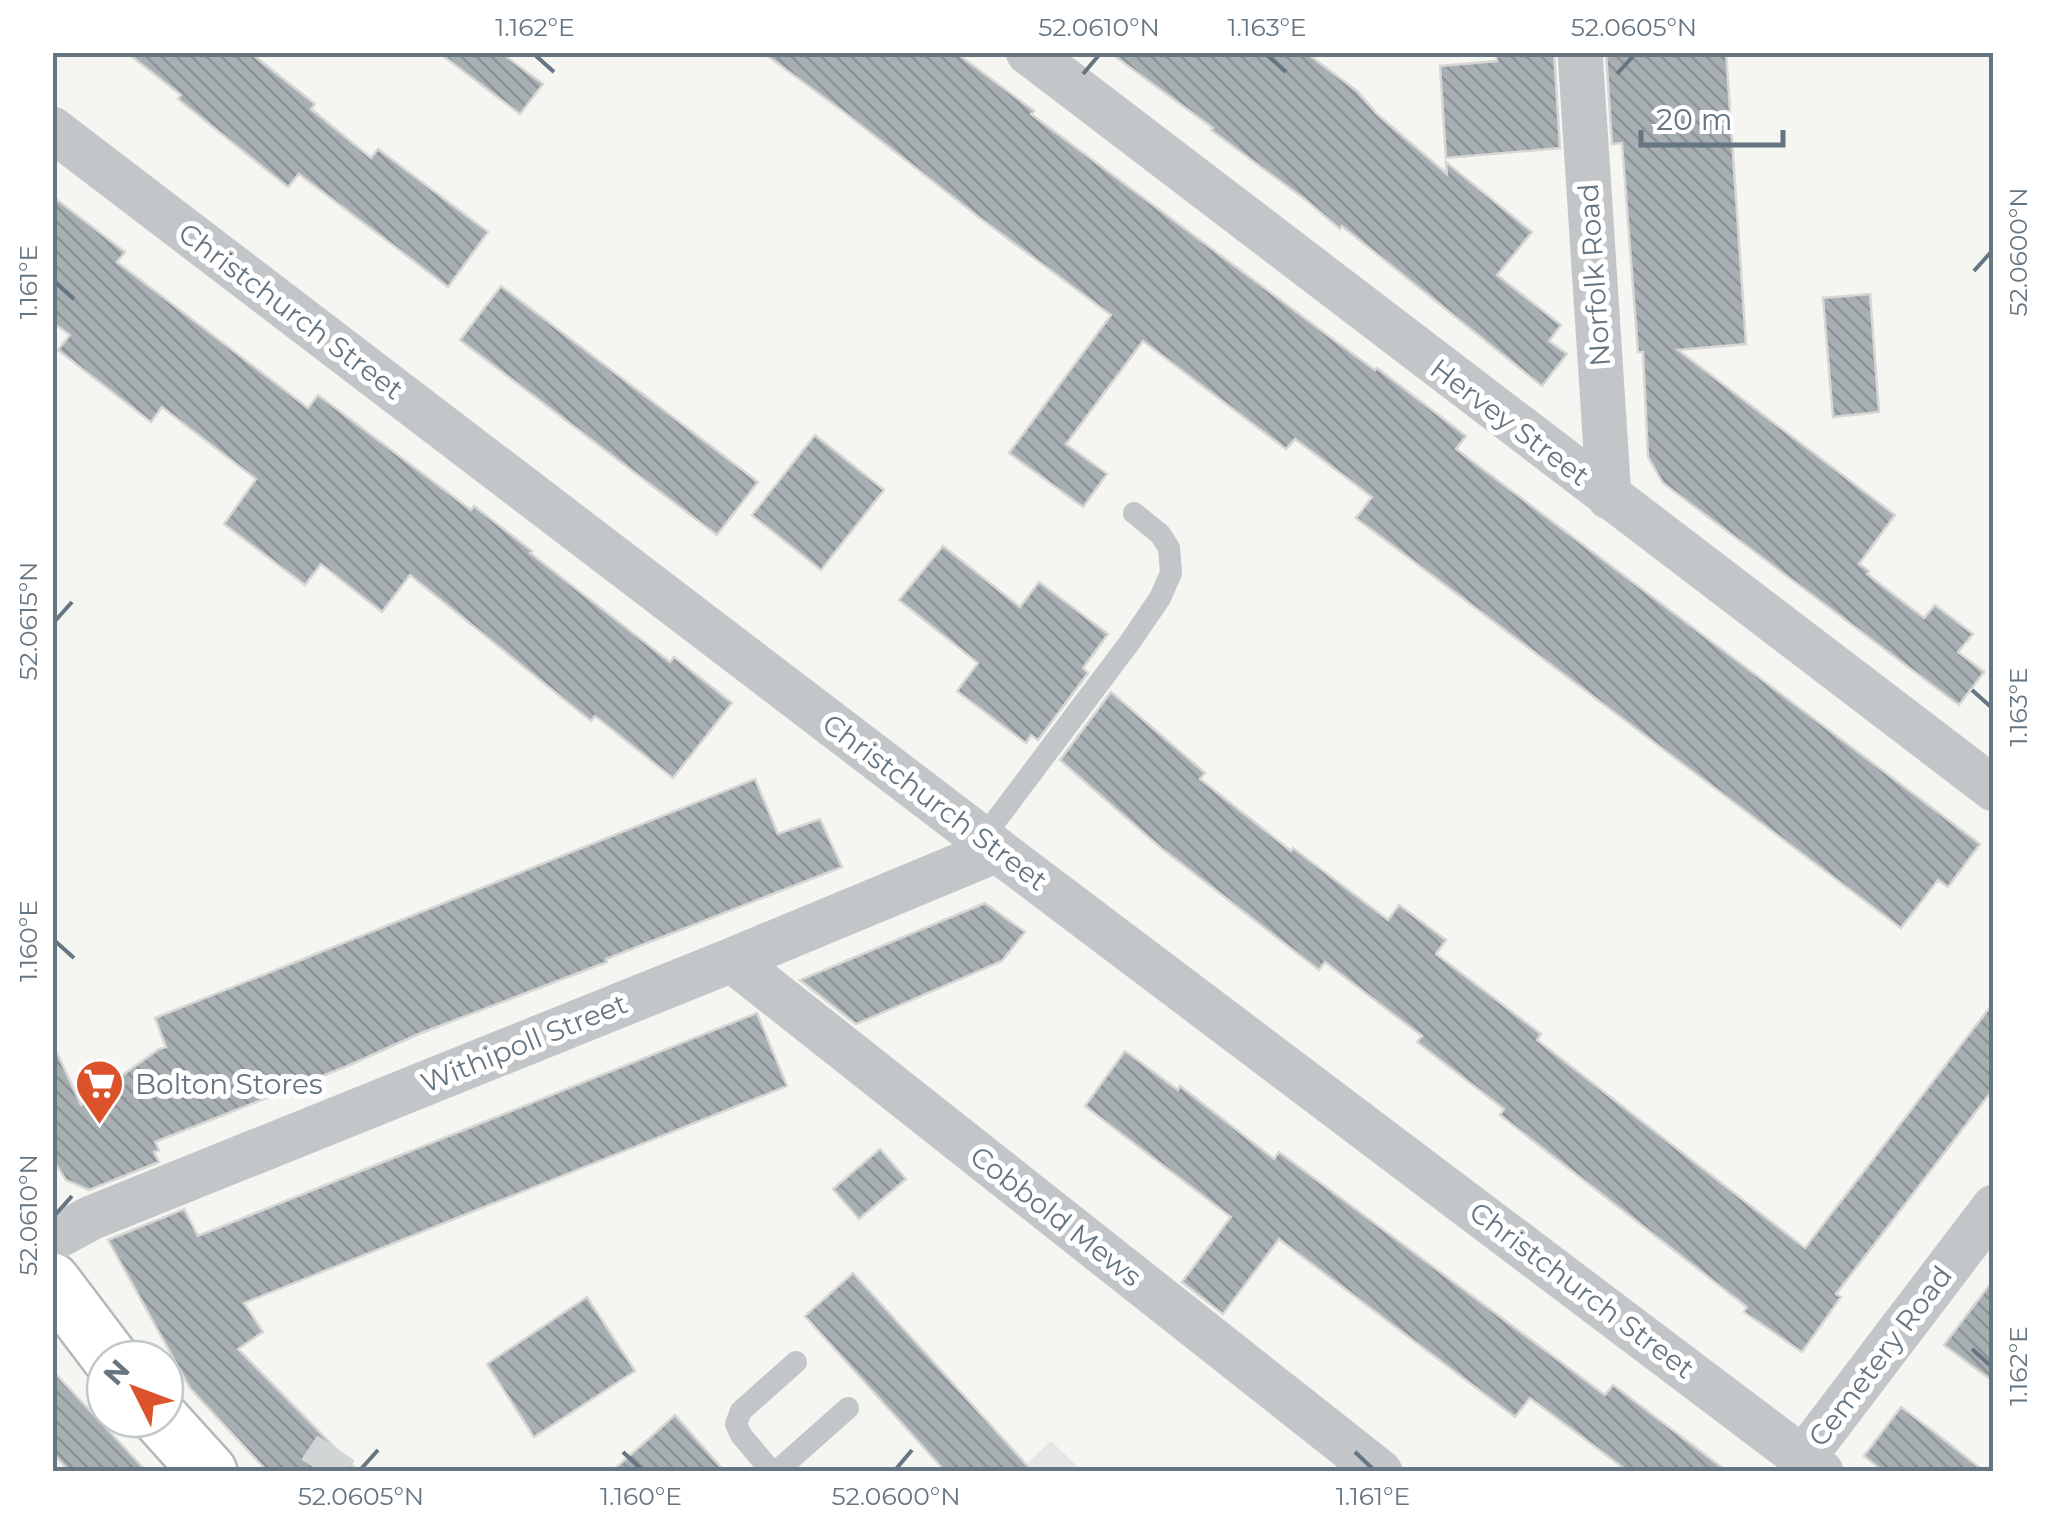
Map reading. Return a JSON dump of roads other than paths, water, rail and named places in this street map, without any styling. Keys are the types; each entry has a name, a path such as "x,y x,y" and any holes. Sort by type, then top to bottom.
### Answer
{"main road":[{"path":"52,1282 96,1339"},
{"path":"179,1439 210,1472"}],"street":[{"name":"Hervey Street","path":"1028,52 1994,789"},
{"name":"Norfolk Road","path":"1580,52 1609,497"},
{"name":"Christchurch Street","path":"52,128 990,844 1812,1464"},
{"name":"Withipoll Street","path":"52,1238 91,1218 732,960 990,844"},
{"name":"Cobbold Mews","path":"732,960 1380,1472"},
{"name":"Cemetery Road","path":"1812,1464 1994,1207"}],"lane":[{"path":"990,844 1160,598 1171,572 1169,548 1160,534 1134,513"},
{"path":"796,1362 741,1411 736,1424 741,1436 774,1472 848,1408"}],"tunnel":[{"path":"320,1472 336,1448"}],"place":[{"name":"Bolton Stores","path":"100,1126"}]}
